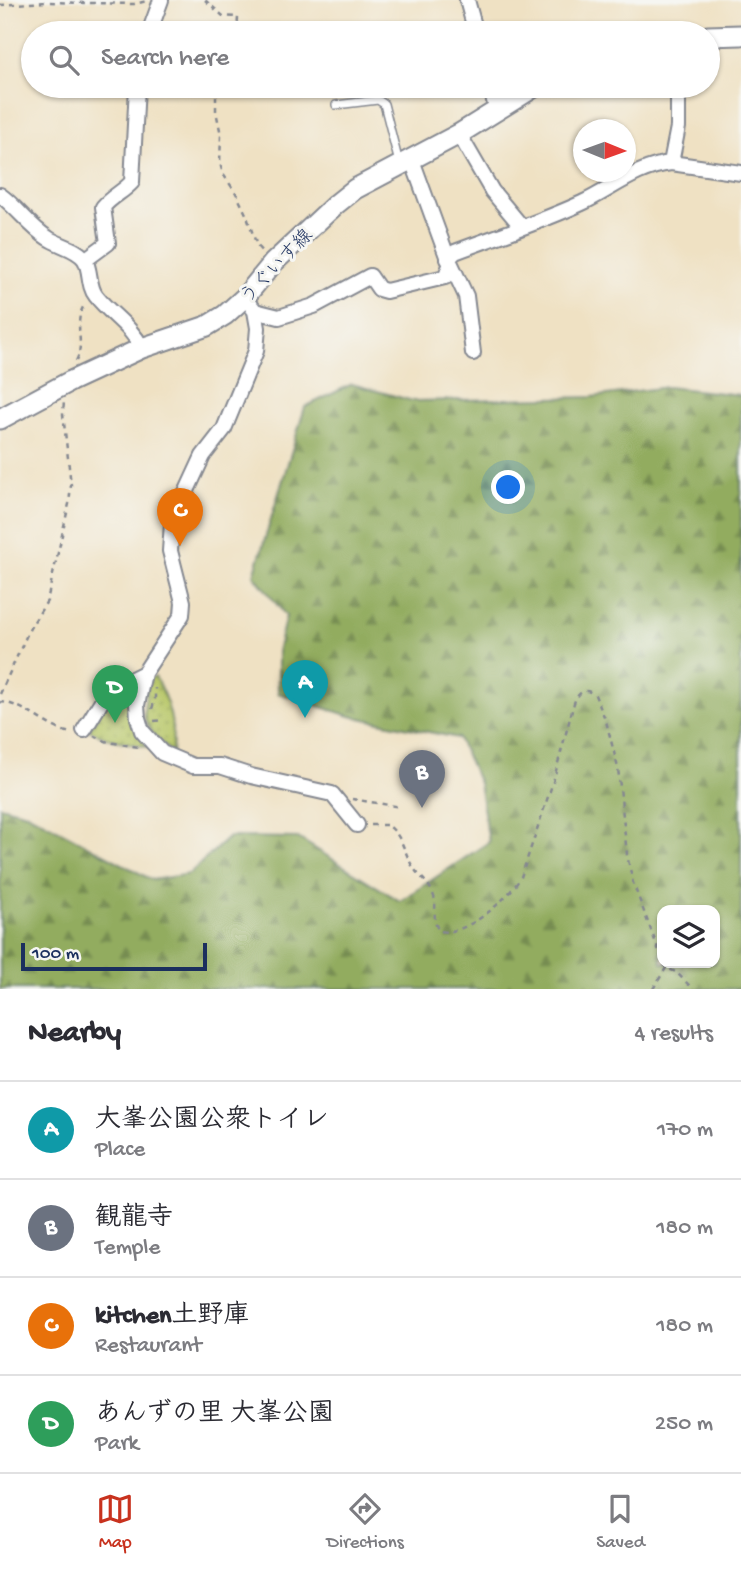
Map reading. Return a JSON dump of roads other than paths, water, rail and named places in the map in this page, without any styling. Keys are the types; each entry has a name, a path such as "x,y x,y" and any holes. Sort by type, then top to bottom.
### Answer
{"street":[{"path":"153,21 161,0"},
{"path":"467,0 473,21"},
{"path":"720,36 741,35"},
{"path":"85,260 108,243 103,207 112,196 126,189 132,182 136,98"},
{"path":"493,98 497,111"},
{"name":"うぐいす線","path":"0,419 68,382 142,348 207,326 250,304 273,263 345,197 459,134 517,98"},
{"path":"671,163 678,127 678,98"},
{"path":"459,134 492,191 522,227"},
{"path":"406,163 466,296 473,353"},
{"path":"250,304 279,317 314,306 370,276 379,289 386,292 445,277 455,252 584,202 646,169 671,163 741,173"},
{"path":"0,195 49,239 79,254 85,260 94,294 127,325 142,348"},
{"path":"250,304 258,328 256,351 224,429 203,456 172,523 170,551 183,602 182,615 145,672 137,705 138,718 142,731 155,748 172,759 193,766 220,766 251,776 332,794 357,825"},
{"path":"88,733 106,694 145,672"}],"lane":[{"path":"336,105 377,100 384,104 406,163"}],"place":[{"name":"kitchen土野庫","path":"180,546"},
{"name":"大峯公園公衆トイレ","path":"305,718"},
{"name":"あんずの里 大峯公園","path":"115,723"},
{"name":"観龍寺","path":"422,808"}]}
